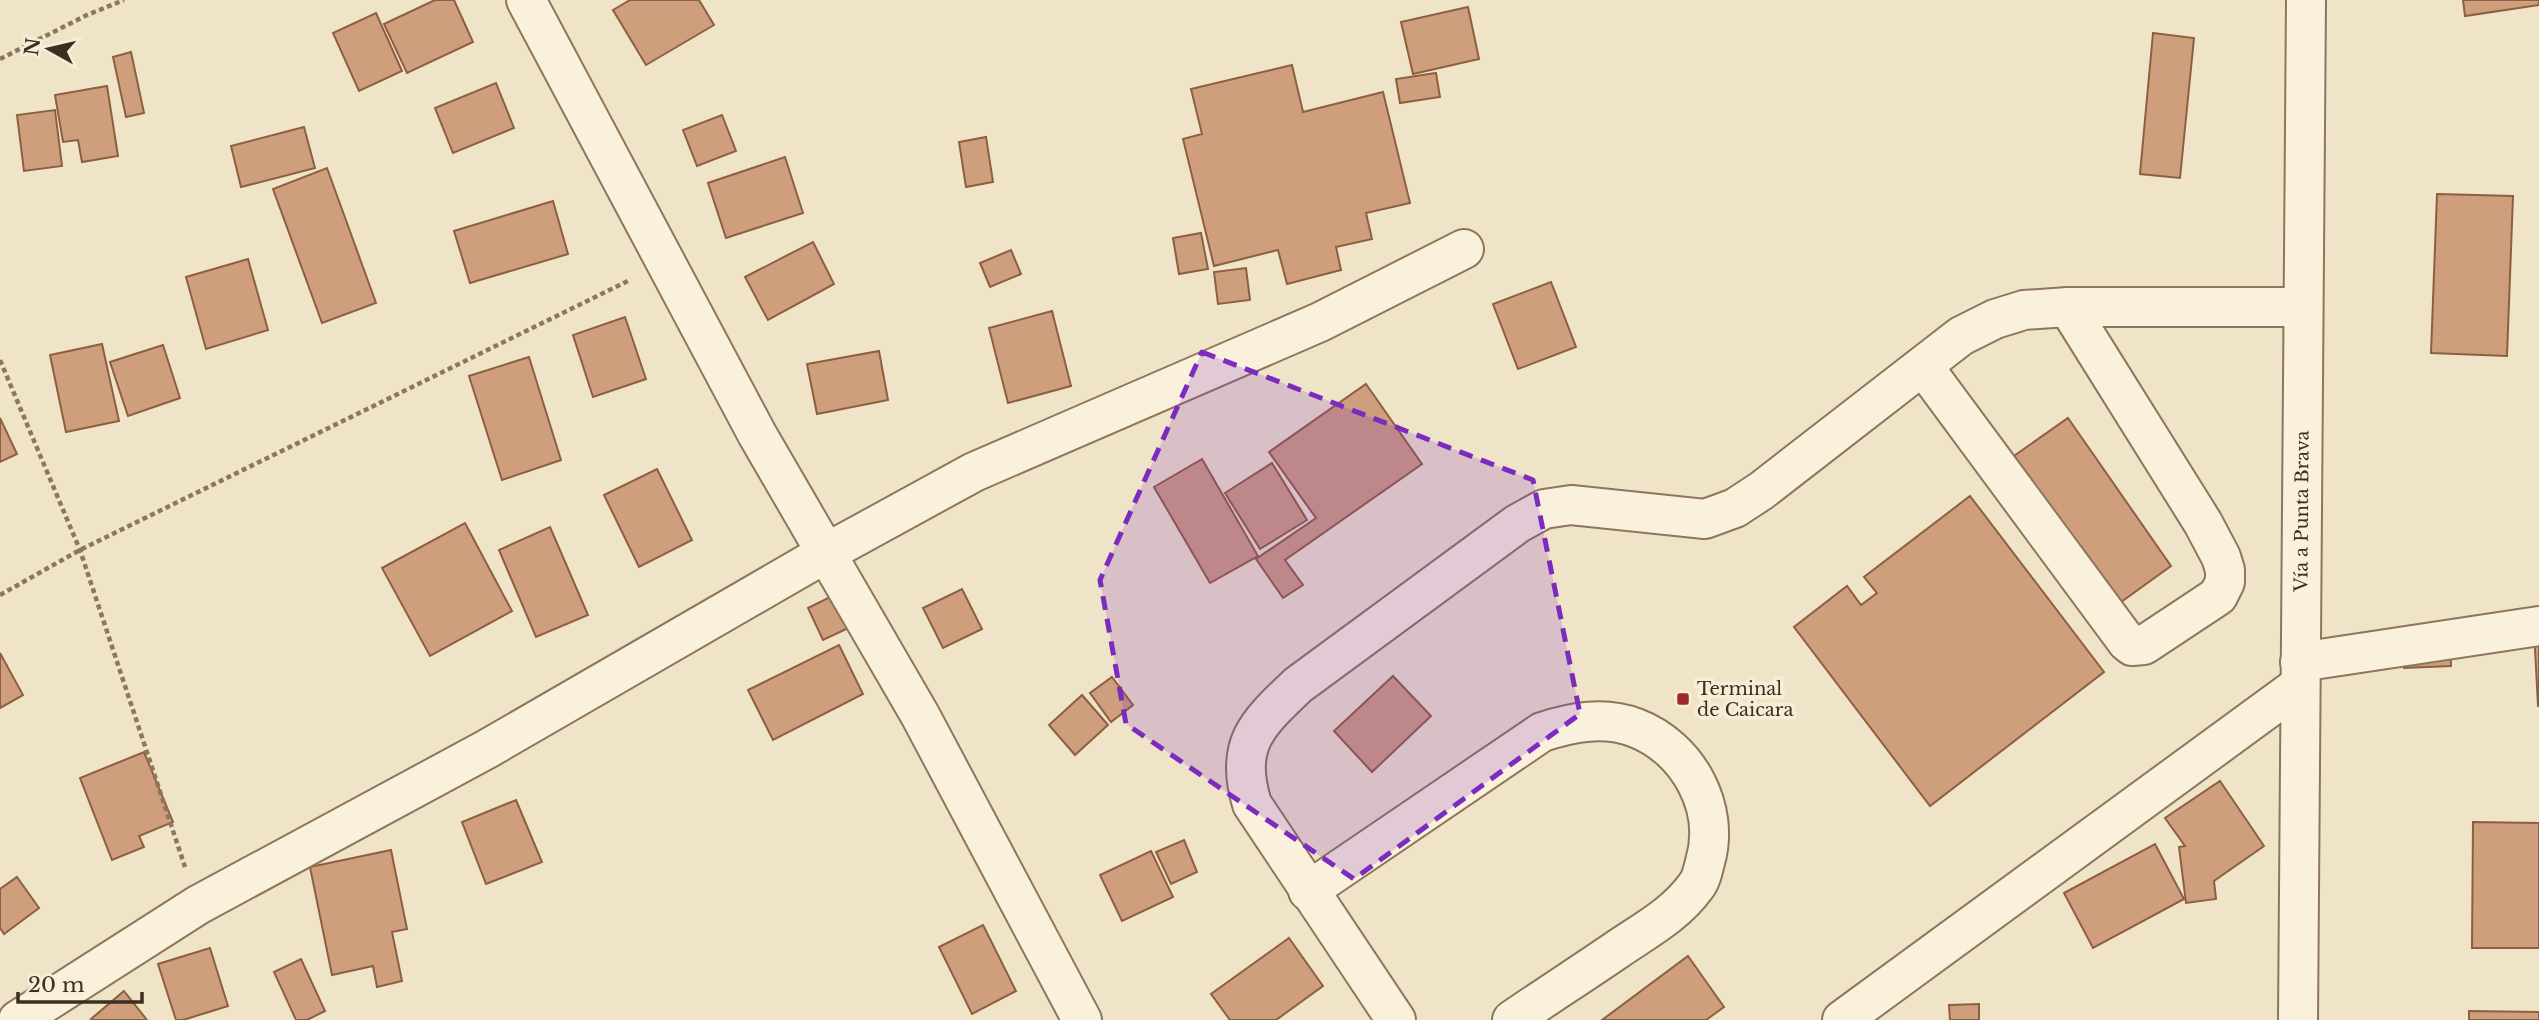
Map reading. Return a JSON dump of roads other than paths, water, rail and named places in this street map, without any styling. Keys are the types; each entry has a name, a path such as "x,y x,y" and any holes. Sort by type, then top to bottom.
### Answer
{"street":[{"path":"526,0 757,434 920,715 1082,1020"},
{"name":"Vía a Punta Brava","path":"2298,1020 2306,0"},
{"path":"18,1020 198,905 487,749 827,553 974,472 1320,322 1464,249"},
{"path":"1923,366 2127,642 2132,646 2144,645 2218,596 2224,588 2225,570 2203,523 2068,307"},
{"path":"1396,1020 1252,804 1245,782 1246,756 1254,732 1266,716 1298,685 1517,524 1544,509 1571,505 1706,519 1735,508 1761,491 1961,337 1995,319 2024,310 2068,307 2303,307"},
{"path":"1842,1020 2300,673 2539,626"},
{"path":"1308,891 1542,732 1573,722 1605,722 1635,728 1661,742 1694,777 1706,803 1710,834 1699,884 1677,909 1512,1020"}],"place":[{"name":"Terminal de Caicara","path":"1683,699"}]}
